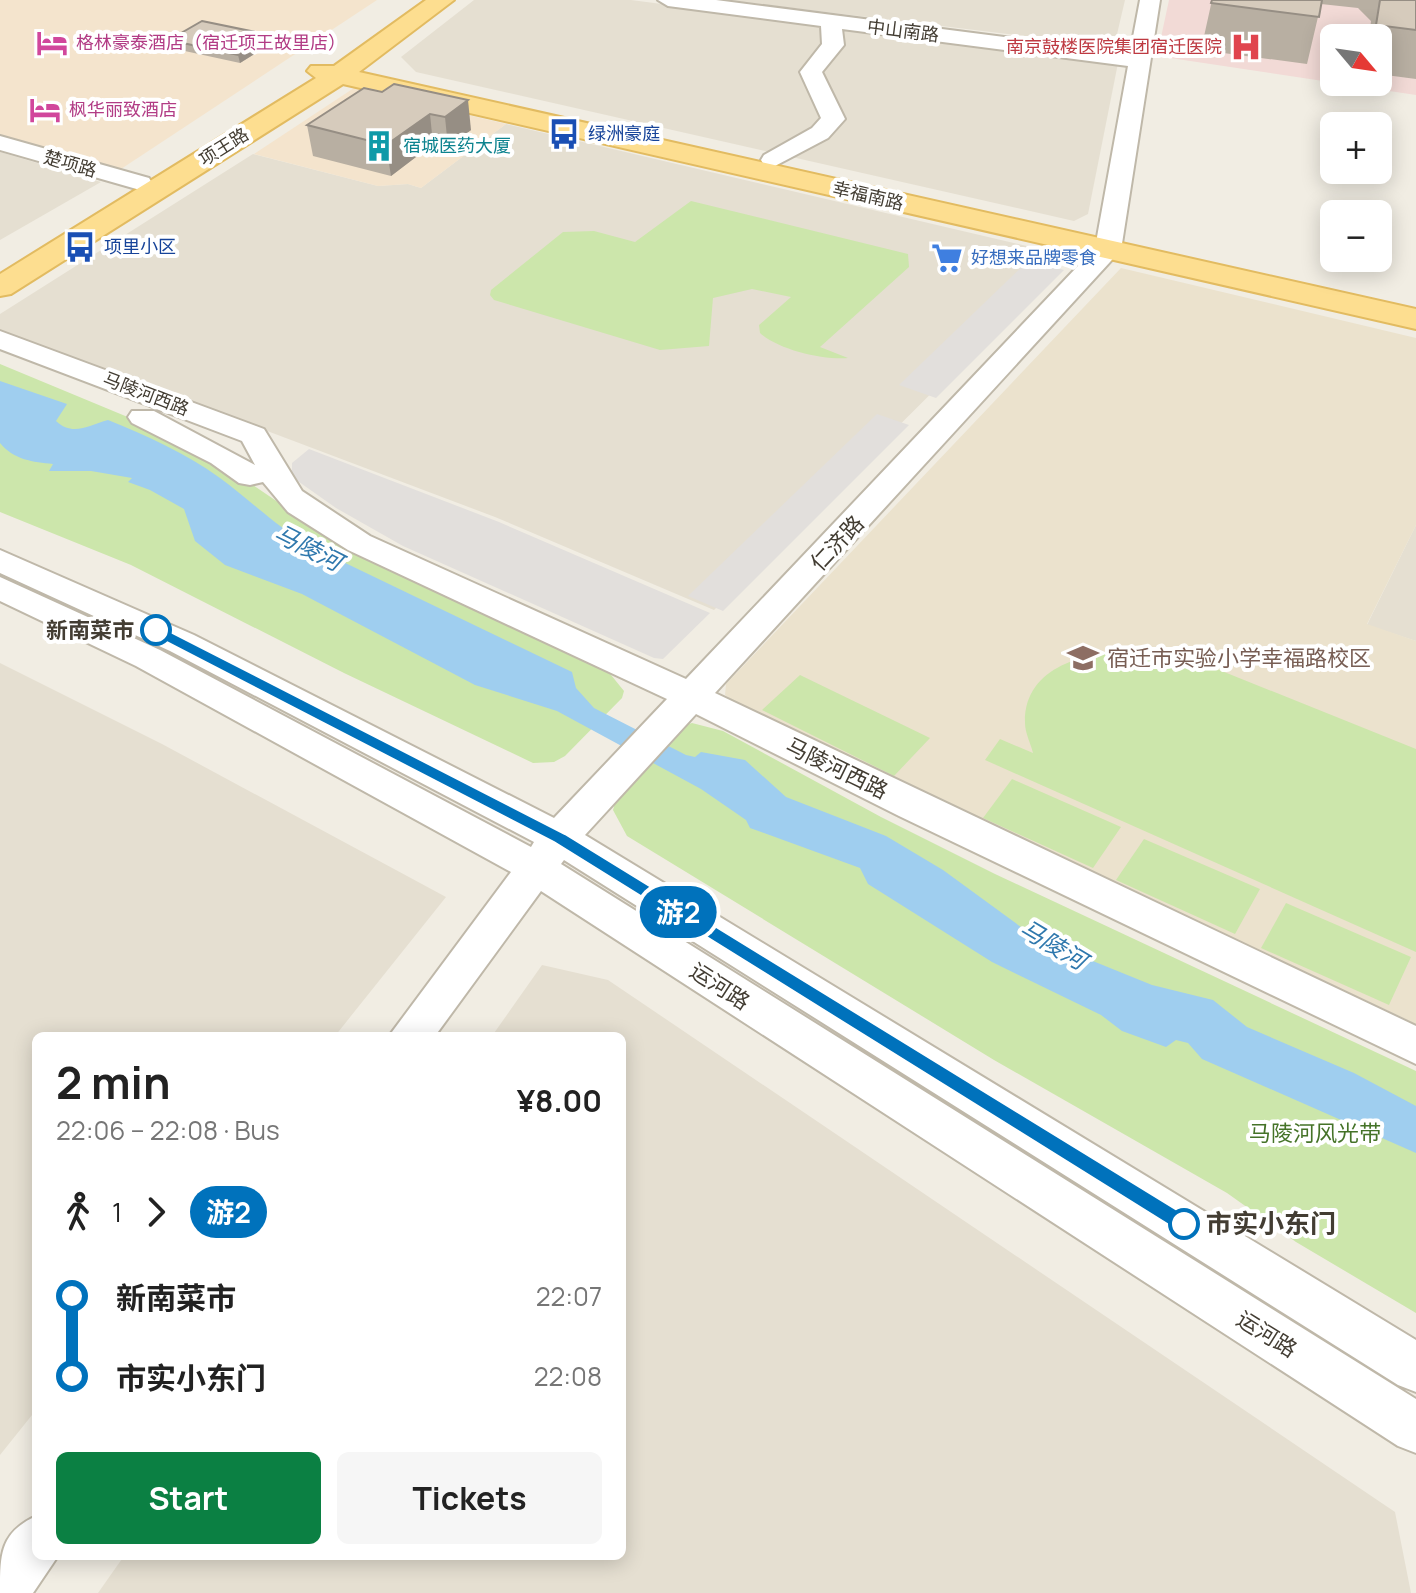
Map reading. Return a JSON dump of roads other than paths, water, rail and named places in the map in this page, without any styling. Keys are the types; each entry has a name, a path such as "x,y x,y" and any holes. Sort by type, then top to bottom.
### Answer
{"main road":[{"name":"项王路","path":"0,263 336,68 421,0"},
{"name":"项王路","path":"0,287 442,0"},
{"name":"幸福南路","path":"336,68 773,160 1416,319"},
{"name":"幸福南路","path":"336,68 1109,243 1416,303"}],"street":[{"name":"中山南路","path":"668,0 1137,61"},
{"path":"1109,243 1137,61 1150,0"},
{"path":"773,160 820,133 833,119 830,103 812,79 811,72 833,45 831,21"},
{"name":"楚项路","path":"0,143 140,183"},
{"name":"仁济路","path":"414,1032 548,853 1109,243"},
{"name":"马陵河西路","path":"0,339 253,435 262,444 272,471 295,501 359,543 691,696 913,806 1416,1046"},
{"name":"马陵河西路","path":"0,358 167,427 250,476 272,471"},
{"name":"运河路","path":"0,560 182,643 548,853 1416,1368"},
{"name":"运河路","path":"0,588 548,853 1416,1428"},
{"path":"0,1592 32,1548"}],"water":[{"name":"马陵河","path":"0,381 67,404 56,421 62,426 75,429 108,420 180,453 220,478 310,546 572,672 576,688 594,708 686,755 695,757 701,752 745,760 786,797 886,836 943,870 1036,938 1152,985 1213,1000 1247,1027 1354,1073 1416,1106 1416,1153 1202,1059 1188,1043 1176,1040 1166,1047 1122,1031 1101,1015 992,962 868,884 860,868 750,828 746,820 701,789 557,711 475,685 302,594 225,565 195,541 184,509 128,482 132,478 91,471 49,471 53,464 18,457 0,443"}],"place":[{"name":"格林豪泰酒店（宿迁项王故里店）","path":"52,43"},
{"name":"南京鼓楼医院集团宿迁医院","path":"1246,47"},
{"name":"枫华丽致酒店","path":"45,110"},
{"name":"绿洲豪庭","path":"564,134"},
{"name":"宿城医药大厦","path":"379,146"},
{"name":"项里小区","path":"80,247"},
{"name":"好想来品牌零食","path":"947,258"},
{"name":"新南菜市","path":"156,630"},
{"name":"宿迁市实验小学幸福路校区","path":"1083,658"},
{"name":"市实小东门","path":"1184,1224"}],"park label":[{"name":"马陵河风光带","path":"1315,1133"}]}
